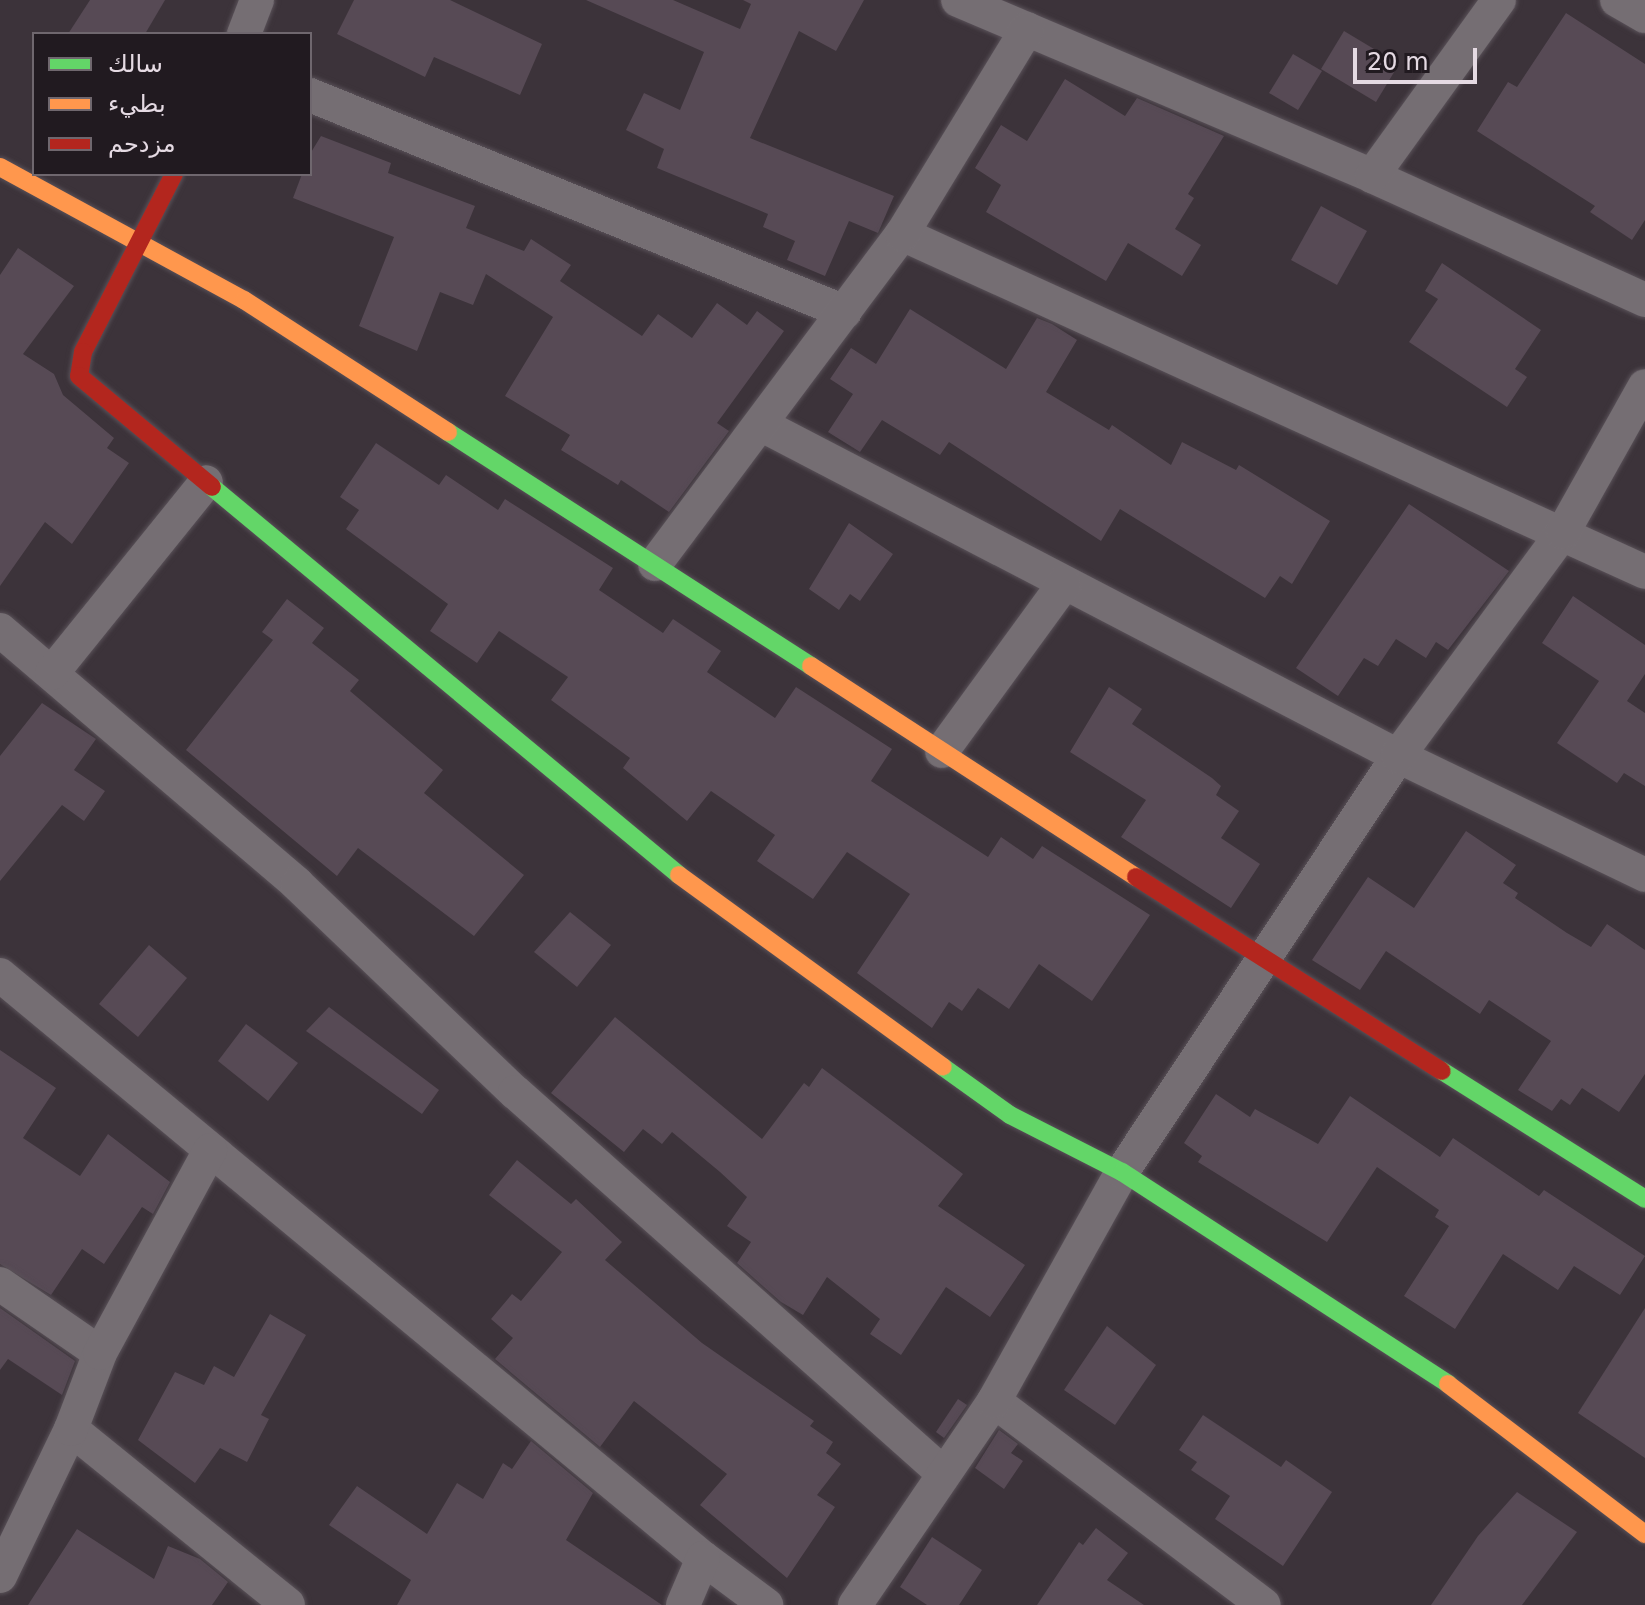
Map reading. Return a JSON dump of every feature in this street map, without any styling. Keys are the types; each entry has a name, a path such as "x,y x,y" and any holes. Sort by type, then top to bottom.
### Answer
{"street":[{"path":"245,32 257,0"},
{"path":"958,0 1372,176 1645,300"},
{"path":"1372,176 1499,0"},
{"path":"1617,0 1645,16"},
{"path":"655,564 902,234 1027,29"},
{"path":"312,96 845,312"},
{"path":"0,167 138,239 244,300 1263,959 1645,1199"},
{"path":"173,176 138,239 83,352 79,376 643,849 1010,1115 1122,1172 1448,1384 1645,1534"},
{"path":"902,234 1563,532 1645,572"},
{"path":"855,1605 994,1401 1122,1172 1398,756 1563,532 1645,386"},
{"path":"762,425 1398,756 1645,875"},
{"path":"52,673 206,482"},
{"path":"942,751 1064,584"},
{"path":"0,630 297,884 515,1092 944,1474"},
{"path":"0,975 703,1558 766,1605"},
{"path":"0,1576 11,1520 71,1429 100,1353 210,1150"},
{"path":"0,1284 100,1353"},
{"path":"994,1401 1264,1605"},
{"path":"71,1429 288,1605"},
{"path":"683,1605 703,1558"}],"building":[{"path":"90,0 165,0 146,32 69,32"},
{"path":"354,0 450,0 542,44 520,95 434,57 425,77 337,34"},
{"path":"586,0 673,0 740,29 751,4 743,0 864,0 836,51 799,31 750,138 894,196 878,233 849,221 825,276 787,260 795,241 763,227 768,214 657,168 664,149 626,130 644,93 680,110 704,52"},
{"path":"1566,13 1645,64 1645,220 1632,240 1590,212 1595,206 1477,131 1508,82 1517,87"},
{"path":"1344,31 1399,64 1376,102 1321,69"},
{"path":"1293,54 1322,71 1298,110 1269,93"},
{"path":"1065,79 1125,116 1137,98 1224,136 1188,194 1194,198 1175,229 1201,245 1182,276 1128,243 1106,281 986,212 1001,185 975,168 1001,125 1027,141"},
{"path":"321,136 391,163 388,173 475,206 466,228 524,251 531,239 571,265 560,281 642,336 658,314 692,338 717,303 747,325 757,311 784,331 717,423 729,431 669,512 621,480 618,485 561,450 570,435 505,396 553,317 486,274 473,305 440,292 417,351 359,326 394,237 293,198 301,176 312,176 312,151"},
{"path":"1321,206 1367,231 1337,285 1291,260"},
{"path":"18,248 74,286 23,354 54,374 63,395 114,438 107,448 129,463 72,544 45,522 0,586 0,275"},
{"path":"1442,263 1541,330 1515,369 1527,377 1507,407 1409,342 1438,299 1425,291"},
{"path":"910,309 1006,369 1037,318 1052,324 1077,340 1046,392 1109,430 1112,425 1171,465 1182,442 1236,470 1239,465 1330,521 1292,584 1280,576 1265,598 1120,509 1101,541 949,442 940,455 882,420 860,452 828,432 853,394 830,379 851,348 876,364"},
{"path":"376,443 439,485 446,475 498,510 505,499 613,568 599,590 663,633 673,619 721,651 707,672 775,718 796,687 892,749 871,781 988,857 1001,837 1033,859 1042,846 1150,915 1092,1001 1039,964 1009,1009 978,988 962,1011 949,1002 932,1028 857,973 910,894 847,852 813,899 757,861 775,835 711,791 687,821 623,768 630,758 551,700 568,677 499,631 477,663 430,631 448,604 346,529 359,510 340,497"},
{"path":"1409,504 1509,571 1448,650 1436,642 1426,658 1396,639 1378,666 1364,658 1338,696 1296,668"},
{"path":"849,523 893,554 860,601 850,594 839,610 809,589"},
{"path":"1573,596 1645,645 1645,674 1627,701 1645,713 1645,786 1624,773 1617,783 1557,743 1599,681 1542,643"},
{"path":"287,599 324,628 312,643 359,680 350,691 443,770 424,793 524,875 474,936 358,848 337,876 186,750 273,640 262,632"},
{"path":"1109,687 1142,709 1132,724 1212,778 1221,786 1216,795 1239,811 1221,838 1260,864 1231,908 1121,837 1146,800 1070,752"},
{"path":"42,703 96,739 74,770 105,791 84,821 62,805 0,881 0,756"},
{"path":"1466,831 1516,865 1503,883 1518,893 1515,898 1567,933 1591,947 1607,924 1645,950 1645,1074 1619,1112 1582,1088 1570,1105 1561,1099 1552,1111 1518,1090 1551,1041 1489,1000 1480,1014 1386,951 1360,990 1312,960 1368,877 1414,908"},
{"path":"570,912 611,945 577,987 534,952"},
{"path":"149,945 187,978 138,1037 99,1004"},
{"path":"329,1007 439,1090 422,1114 306,1031"},
{"path":"615,1017 762,1139 804,1083 809,1087 822,1068 963,1174 938,1206 1025,1265 990,1317 946,1287 901,1355 870,1334 880,1319 827,1277 803,1315 781,1302 737,1263 751,1242 727,1226 747,1197 720,1172 672,1132 662,1144 643,1129 624,1152 551,1093"},
{"path":"246,1024 298,1063 268,1101 218,1061"},
{"path":"0,1050 56,1088 23,1138 80,1176 108,1134 170,1182 153,1214 142,1207 104,1264 82,1249 51,1295 0,1264"},
{"path":"1216,1094 1250,1117 1255,1109 1318,1144 1350,1096 1440,1157 1453,1138 1539,1196 1544,1190 1645,1256 1620,1295 1574,1266 1558,1290 1503,1254 1455,1329 1404,1296 1449,1226 1435,1217 1439,1210 1377,1167 1327,1242 1198,1162 1202,1156 1184,1143"},
{"path":"517,1160 571,1204 576,1199 622,1242 605,1260 702,1343 814,1421 810,1426 833,1442 826,1453 841,1464 817,1495 835,1507 787,1578 700,1505 727,1474 634,1401 600,1447 495,1359 513,1338 491,1319 512,1294 521,1301 562,1252 489,1195"},
{"path":"0,1308 75,1361 62,1395 8,1359 0,1370"},
{"path":"1645,1308 1645,1458 1578,1413"},
{"path":"270,1314 306,1335 261,1415 269,1419 247,1462 220,1448 195,1483 138,1440 175,1372 204,1385 214,1366 234,1377"},
{"path":"1107,1326 1156,1365 1115,1425 1064,1390"},
{"path":"958,1399 967,1405 944,1438 936,1432"},
{"path":"1203,1415 1281,1467 1286,1460 1332,1492 1283,1566 1215,1519 1230,1496 1191,1470 1197,1462 1179,1450"},
{"path":"999,1430 1018,1444 1011,1453 1023,1461 1004,1489 975,1468"},
{"path":"531,1441 593,1493 566,1540 662,1605 397,1605 411,1580 329,1525 357,1486 427,1534 457,1483 483,1499 503,1463 512,1469"},
{"path":"1517,1492 1577,1532 1522,1605 1431,1605 1478,1536"},
{"path":"1096,1528 1128,1553 1107,1580 1144,1605 1037,1605 1079,1542 1083,1545"},
{"path":"77,1529 154,1579 168,1546 200,1559 228,1582 212,1605 28,1605"},
{"path":"932,1537 982,1570 959,1605 927,1605 900,1587"}],"traffic: fast":[{"path":"448,432 811,666"},
{"path":"212,487 679,875"},
{"path":"943,1067 1010,1115 1122,1172 1448,1384"},
{"path":"1442,1071 1645,1199"}],"traffic: slow":[{"path":"0,167 244,300 448,432"},
{"path":"811,666 1136,877"},
{"path":"679,875 943,1067"},
{"path":"1448,1384 1645,1534"}],"traffic: jam":[{"path":"173,176 83,352 79,376 212,487"},
{"path":"1136,877 1442,1071"}]}
